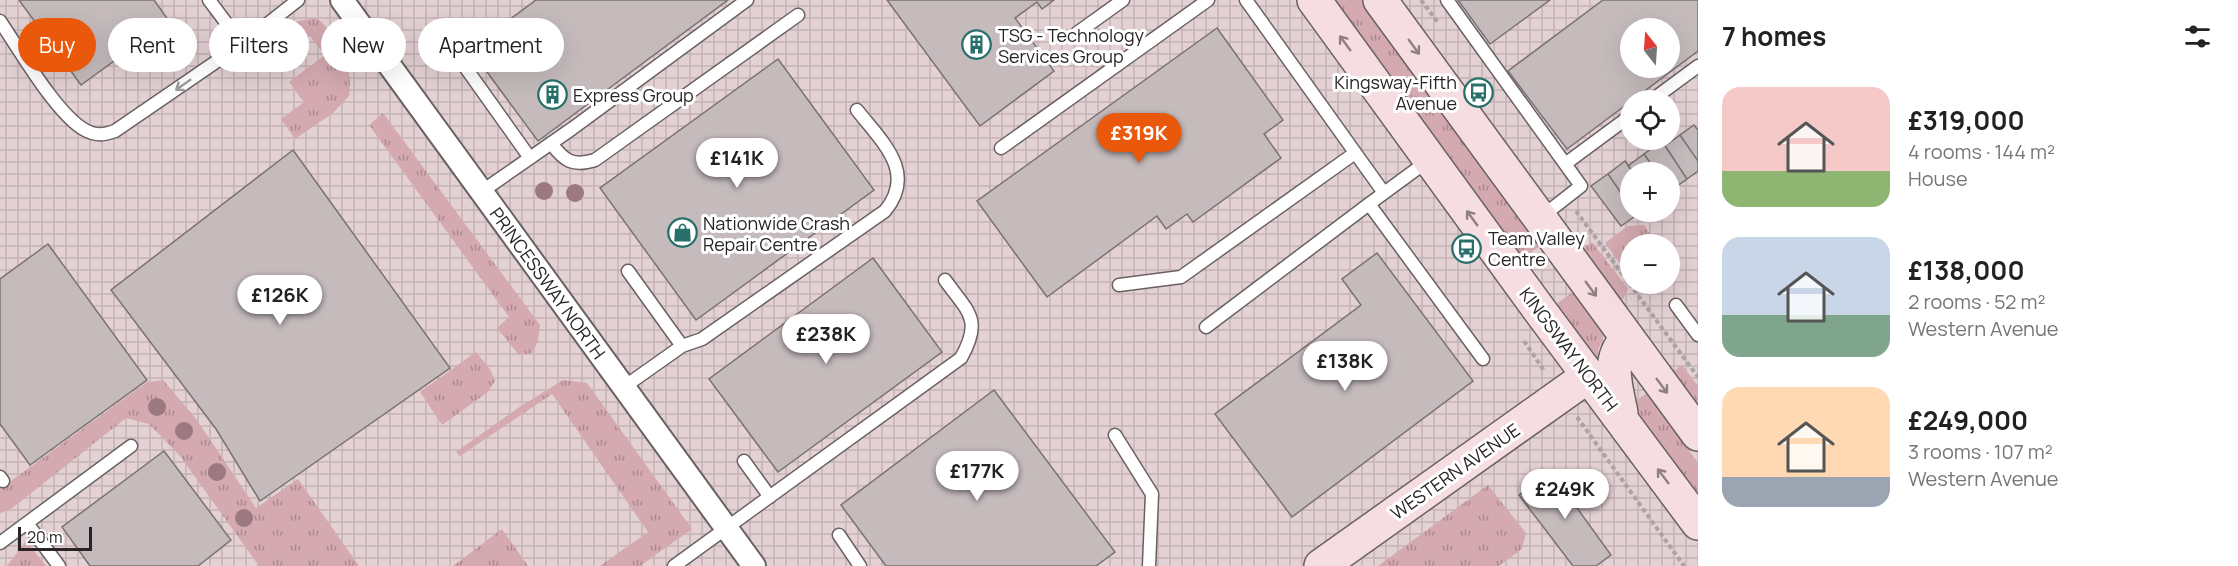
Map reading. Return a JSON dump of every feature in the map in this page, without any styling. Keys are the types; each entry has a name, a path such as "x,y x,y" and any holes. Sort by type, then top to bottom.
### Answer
{"street":[{"name":"PRINCESSWAY NORTH","path":"342,0 754,566"},
{"name":"KINGSWAY NORTH","path":"1314,0 1698,523"},
{"path":"1380,0 1698,434"},
{"path":"1624,423 1613,371 1618,348 1627,339"},
{"name":"WESTERN AVENUE","path":"1322,566 1588,376"}],"lane":[{"path":"209,0 222,18"},
{"path":"275,18 298,0"},
{"path":"481,192 747,0"},
{"path":"1077,33 1123,0"},
{"path":"1001,148 1208,0"},
{"path":"1246,0 1384,193"},
{"path":"1447,0 1581,186 1539,219"},
{"path":"551,143 562,158 571,164 581,165 595,160 798,15"},
{"path":"0,21 63,110 84,130 101,136 115,131 209,67"},
{"path":"1666,90 1698,66"},
{"path":"469,72 530,158"},
{"path":"624,387 682,346 709,334 885,211 895,198 897,167 890,152 857,110"},
{"path":"1565,164 1620,123"},
{"path":"1119,285 1180,277 1355,153"},
{"path":"1206,327 1430,159"},
{"path":"1369,204 1483,359"},
{"path":"628,271 682,346"},
{"path":"674,566 961,358 971,340 973,320 945,280"},
{"path":"1676,304 1698,335"},
{"path":"1115,435 1152,494 1149,566"},
{"path":"0,543 131,446"},
{"path":"744,461 770,497"},
{"path":"27,523 59,566"},
{"path":"839,535 860,566"}],"path":[{"path":"1519,334 1684,566"}],"shaded area":[{"path":"0,0 1698,0 1698,566 0,566"}],"green space":[{"path":"1332,0 1364,0 1541,245 1522,259"},
{"path":"317,18 321,22 321,50 309,36 309,19"},
{"path":"321,58 321,72 349,72 349,96 333,113 295,139 281,119 304,102 289,82 302,72 309,72 309,67"},
{"path":"383,113 540,325 538,341 532,353 519,355 497,328 509,317 369,125"},
{"path":"1644,225 1650,234 1620,234 1620,263 1605,243 1628,226"},
{"path":"1592,242 1620,279 1620,294 1626,294 1621,303 1582,249"},
{"path":"1573,292 1604,335 1598,350 1599,367 1555,305"},
{"path":"476,352 490,369 495,381 488,392 442,425 420,392"},
{"path":"1682,365 1698,386 1698,412 1670,374"},
{"path":"163,380 197,420 256,508 298,479 359,566 259,566 180,456 149,424 126,418 11,509 0,513 0,489 147,382"},
{"path":"563,380 587,383 692,529 640,566 600,566 648,532 552,394 460,456 456,452 518,408"},
{"path":"1647,393 1698,463 1698,501 1642,424 1636,411 1638,399"},
{"path":"1488,485 1526,533 1522,549 1499,566 1378,566"},
{"path":"502,529 528,566 453,566"},
{"path":"26,541 46,566 7,566"}],"building":[{"path":"19,0 154,0 167,18 108,18 108,65 81,85 72,72 96,72 96,18 32,18"},
{"name":"Express Group","path":"536,0 728,0 538,141 487,72 564,72 564,18 512,18"},
{"name":"TSG - Technology Services Group","path":"887,0 1054,0 1042,9 1037,2 1015,18 1054,71 980,126"},
{"path":"1458,0 1550,0 1490,44"},
{"path":"1603,0 1698,0 1698,51 1680,64 1680,18 1620,18 1620,78 1662,78 1646,90 1620,90 1620,109 1567,149 1508,71"},
{"path":"1217,28 1283,120 1264,134 1281,158 1193,222 1187,214 1166,229 1157,216 1047,297 977,201"},
{"path":"778,59 874,190 696,320 600,188"},
{"path":"1694,125 1698,130 1698,161 1680,135"},
{"path":"1680,135 1698,161 1698,171 1687,179 1680,168 1680,162 1676,162 1668,150 1680,150"},
{"path":"293,150 450,368 260,501 216,429 111,290"},
{"path":"1650,150 1668,150 1676,162 1650,162 1644,154"},
{"path":"1644,154 1650,162 1633,162"},
{"path":"1620,165 1620,191 1608,174"},
{"path":"1680,168 1687,179 1680,184"},
{"path":"1608,174 1620,191 1620,222 1627,222 1621,226 1591,186"},
{"path":"48,244 147,380 30,465 0,424 0,279"},
{"path":"1377,253 1473,381 1292,517 1215,414 1361,305 1342,279"},
{"path":"873,258 942,352 778,472 709,379"},
{"path":"994,390 1115,552 1096,566 886,566 841,505"},
{"path":"164,451 231,540 198,566 90,566 62,527"},
{"path":"1549,473 1562,473 1579,496 1572,501 1611,555 1596,566 1573,566 1519,495"}],"place":[{"name":"TSG - Technology Services Group","path":"977,45"},
{"name":"Kingsway-Fifth Avenue","path":"1478,92"},
{"name":"Express Group","path":"552,95"},
{"name":"Nationwide Crash Repair Centre","path":"682,233"},
{"name":"Team Valley Centre","path":"1467,248"}]}
